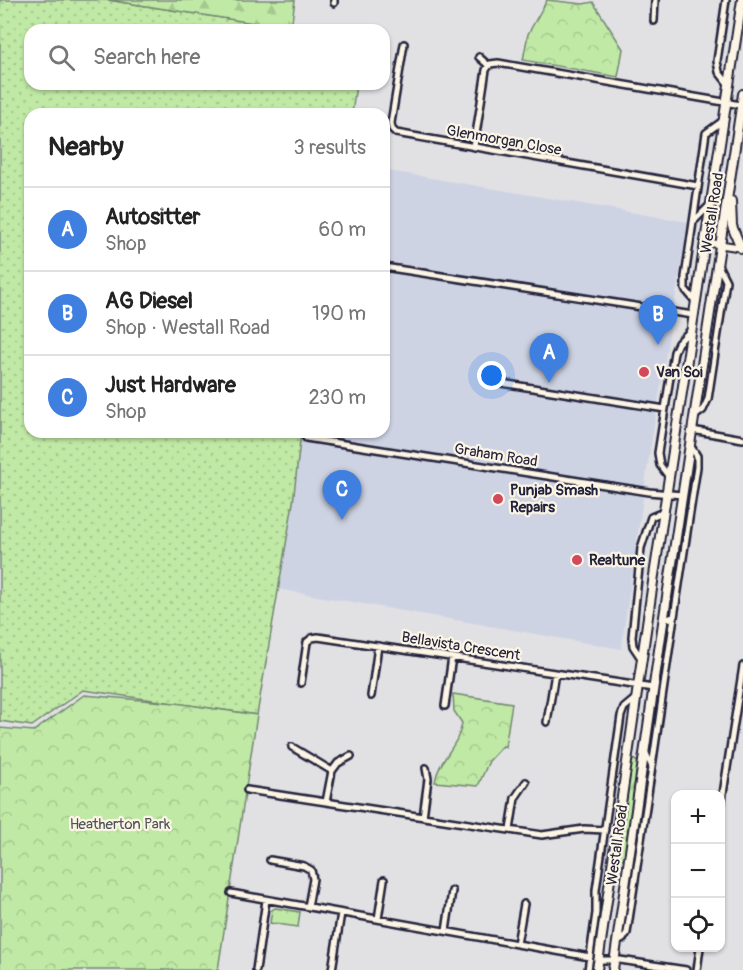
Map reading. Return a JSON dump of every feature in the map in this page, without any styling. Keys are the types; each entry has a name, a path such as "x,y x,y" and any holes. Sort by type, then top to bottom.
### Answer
{"main road":[{"name":"Westall Road","path":"597,970 641,658 742,0"},
{"name":"Westall Road","path":"613,970 663,620 743,94"},
{"path":"730,188 732,226 742,248"},
{"path":"644,641 660,643"}],"street":[{"path":"654,21 655,0"},
{"path":"726,0 717,61 719,72 729,85"},
{"name":"Glenmorgan Close","path":"404,44 391,123 396,133 698,186"},
{"path":"479,57 489,66"},
{"path":"474,147 486,70 489,66 498,63 741,105"},
{"name":"Westall Road","path":"695,301 685,289 685,277 706,133 724,120"},
{"name":"Westall Road","path":"692,224 710,205"},
{"path":"704,242 742,248"},
{"name":"Westall Road","path":"694,416 703,410 708,399 726,280 718,265"},
{"path":"390,268 693,315"},
{"name":"Westall Road","path":"669,477 662,470 658,453 675,348 691,330"},
{"path":"501,383 665,409"},
{"path":"692,430 743,439"},
{"name":"Graham Road","path":"306,438 682,495"},
{"name":"Westall Road","path":"616,943 623,939 627,930 697,467 697,456 690,443"},
{"name":"Westall Road","path":"641,658 632,641 641,548 651,518 663,512"},
{"path":"663,620 674,617"},
{"name":"Bellavista Crescent","path":"301,683 306,645 312,638 318,637 653,688"},
{"path":"371,696 378,646"},
{"path":"445,706 452,657"},
{"path":"724,790 737,723 743,666"},
{"path":"547,722 555,673"},
{"name":"Westall Road","path":"588,970 596,914 596,890 621,716 624,708 636,698"},
{"path":"292,747 332,771"},
{"path":"644,750 652,767"},
{"path":"326,802 332,771 338,763 351,756"},
{"path":"423,817 428,779 426,768"},
{"path":"510,830 515,798 526,782"},
{"name":"Westall Road","path":"609,804 622,789"},
{"path":"247,790 548,835 580,829 605,830"},
{"path":"270,860 304,866 311,870 313,879 308,907"},
{"path":"378,919 384,880"},
{"path":"446,931 452,891"},
{"path":"231,894 590,957"},
{"path":"256,970 266,900"},
{"path":"517,944 524,904"},
{"path":"332,970 341,913"},
{"path":"697,970 699,952"},
{"path":"599,960 614,959 686,970"}],"shaded area":[{"path":"390,171 688,222 650,450 621,649 277,589 293,503 300,438 390,438"}],"green space":[{"path":"0,0 108,0 261,24 24,24 24,90 355,90 353,108 24,108 24,438 300,438 293,503 257,715 83,690 32,726 0,721"},
{"path":"108,0 295,0 292,24 259,24"},
{"path":"547,0 583,4 593,2 623,49 618,77 523,60 528,34"},
{"path":"453,694 512,703 505,747 503,746 489,761 478,786 435,782 440,767 457,739 462,723 454,711"},
{"name":"Heatherton Park","path":"84,695 176,703 257,715 218,970 0,970 0,728 34,731"},
{"path":"631,758 638,762 624,859 617,858"},
{"path":"275,908 300,912 298,927 270,923 272,910"}],"place":[{"name":"AG Diesel","path":"658,345"},
{"name":"Van Soi","path":"644,372"},
{"name":"Autositter","path":"549,383"},
{"name":"Punjab Smash Repairs","path":"498,499"},
{"name":"Just Hardware","path":"342,520"},
{"name":"Realtune","path":"577,560"}]}
